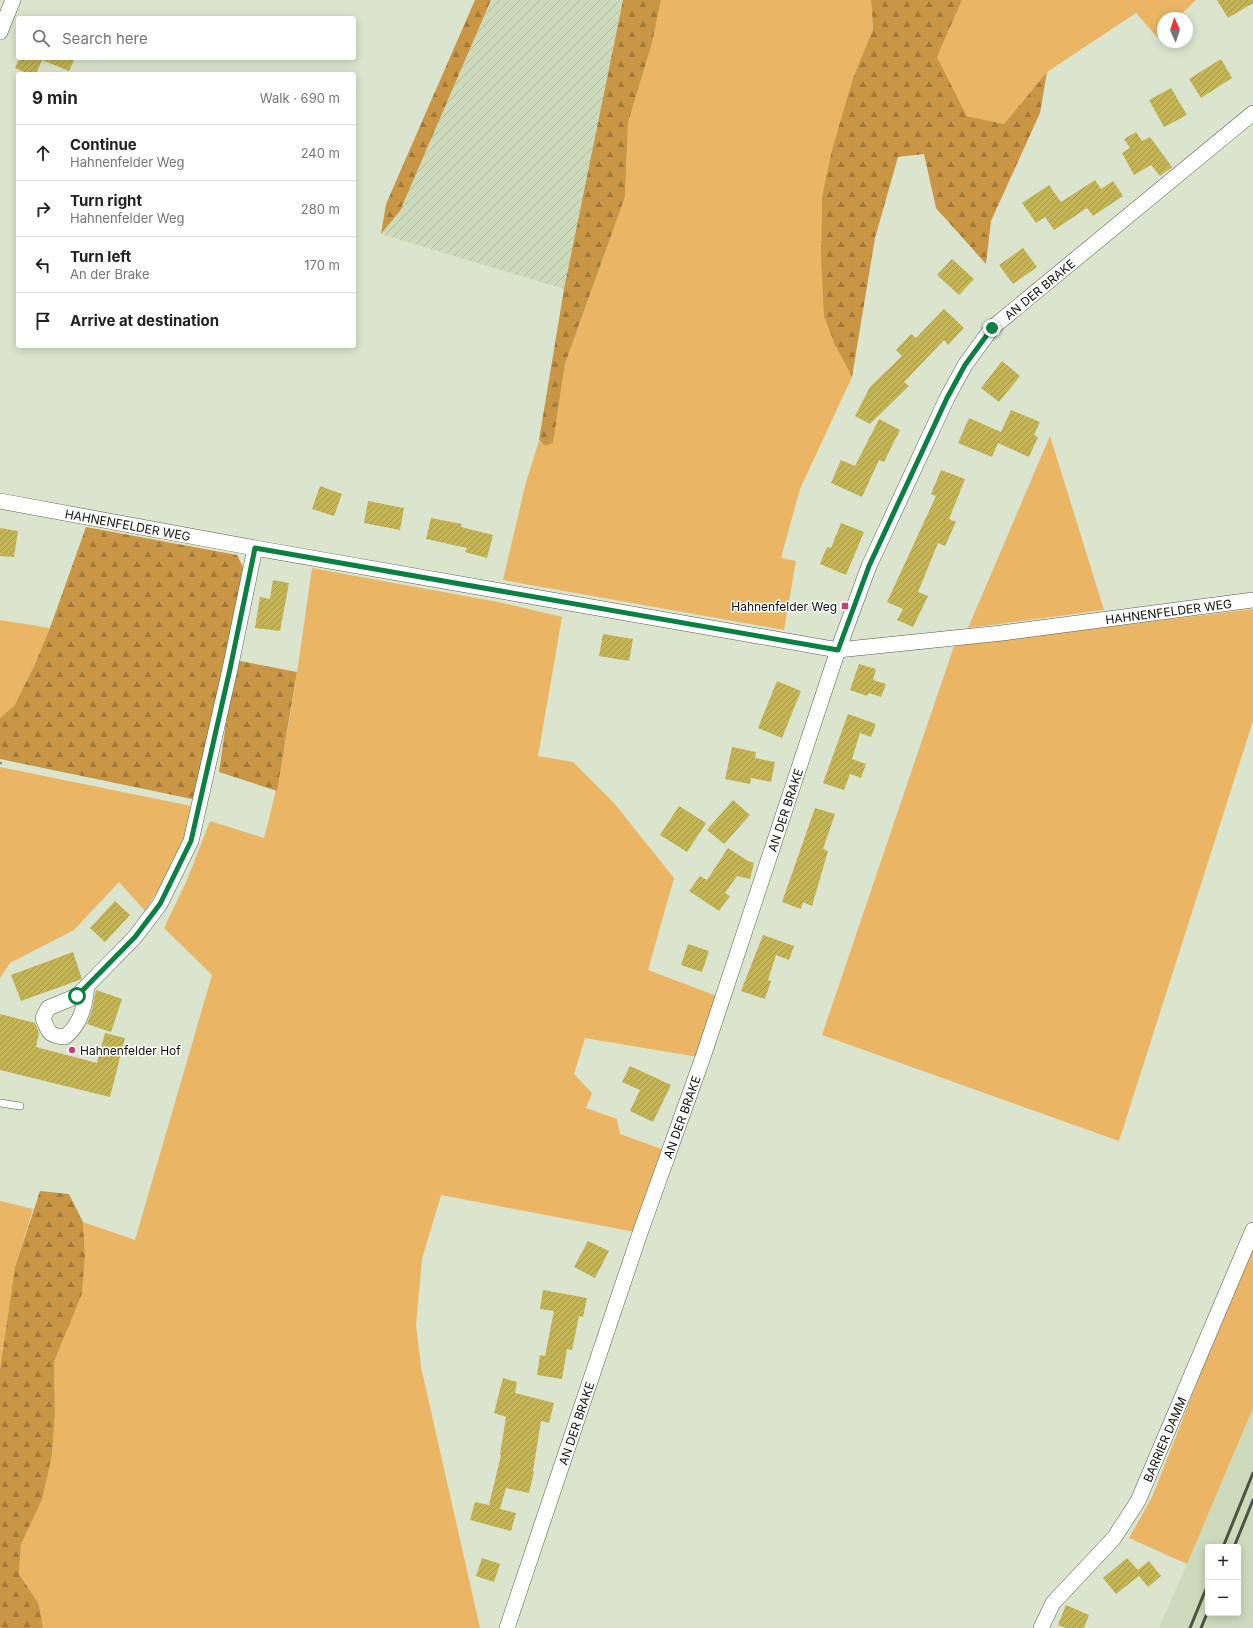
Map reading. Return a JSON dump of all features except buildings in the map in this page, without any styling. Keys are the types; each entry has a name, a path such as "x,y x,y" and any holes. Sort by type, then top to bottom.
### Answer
{"street":[{"path":"0,32 13,0"},
{"name":"AN DER BRAKE","path":"507,1628 640,1233 703,1057 838,650 869,566 947,398 965,365 992,328 1253,113"},
{"name":"HAHNENFELDER WEG","path":"0,501 255,548 838,650 1002,632 1253,600"},
{"path":"87,986 135,937 160,904 191,841 230,669 255,548"},
{"name":"BARRIER DAMM","path":"1041,1628 1053,1603 1114,1538 1138,1501 1253,1230"}],"lane":[{"path":"0,1103 20,1106"}],"shaded area":[{"path":"491,0 623,0 564,289 381,234 400,211"},
{"path":"661,0 871,0 873,29 853,78 822,197 821,256 835,345 852,377 800,489 781,558 796,561 784,630 503,580 526,482 539,441 545,446 553,443 565,364 625,197 628,123 652,43"},
{"path":"962,0 1196,0 1183,12 1157,12 1157,37 1136,13 1047,72 1004,124 967,116 937,57"},
{"path":"1050,436 1104,610 968,628"},
{"path":"312,568 498,602 562,617 538,756 573,762 614,803 674,878 648,970 717,996 698,1057 585,1038 574,1074 592,1093 586,1108 617,1119 620,1134 664,1150 635,1232 441,1195 422,1259 416,1325 421,1367 480,1628 43,1628 39,1604 19,1574 21,1545 32,1521 52,1455 55,1413 54,1362 82,1294 85,1256 83,1222 135,1240 212,975 164,928 187,880 210,821 264,838 280,771 286,738"},
{"path":"1253,609 1253,721 1119,1141 822,1035 954,646"},
{"path":"0,620 50,628 34,666 14,706 0,718"},
{"path":"0,767 196,807 176,861 145,911 119,882 74,930 10,963 0,978"},
{"path":"0,1201 33,1209 15,1267 0,1369"},
{"path":"1253,1248 1253,1408 1187,1564 1129,1538 1152,1497 1213,1342"},
{"path":"1253,1408 1253,1628 1159,1628 1187,1564"}],"green space":[{"path":"475,0 491,0 400,211 381,234 386,204"},
{"path":"623,0 661,0 652,43 628,123 625,197 565,364 553,443 545,446 539,440 564,289"},
{"path":"871,0 962,0 937,57 967,116 1004,124 1047,72 1040,113 991,221 986,264 936,208 924,154 898,157 875,238 852,377 835,345 824,316 821,256 822,197 832,150 853,78 873,29"},
{"path":"86,527 237,555 246,573 197,800 0,759 0,718 14,706 34,666 50,628"},
{"path":"235,660 297,672 277,791 219,772"},
{"path":"40,1191 69,1194 83,1222 85,1256 82,1294 54,1362 55,1413 52,1455 42,1499 21,1545 19,1574 39,1604 43,1628 0,1628 0,1369 15,1267"}],"railway":[{"path":"1224,1544 1253,1473"},
{"path":"1235,1544 1253,1500"},
{"path":"1190,1628 1205,1591"},
{"path":"1201,1628 1206,1616"}],"place":[{"name":"Hahnenfelder Weg","path":"845,606"},
{"name":"Hahnenfelder Hof","path":"72,1050"}],"route":[{"path":"77,996 135,937 160,904 191,841 230,669 255,548 838,650 869,566 947,398 965,365 992,328"}]}
